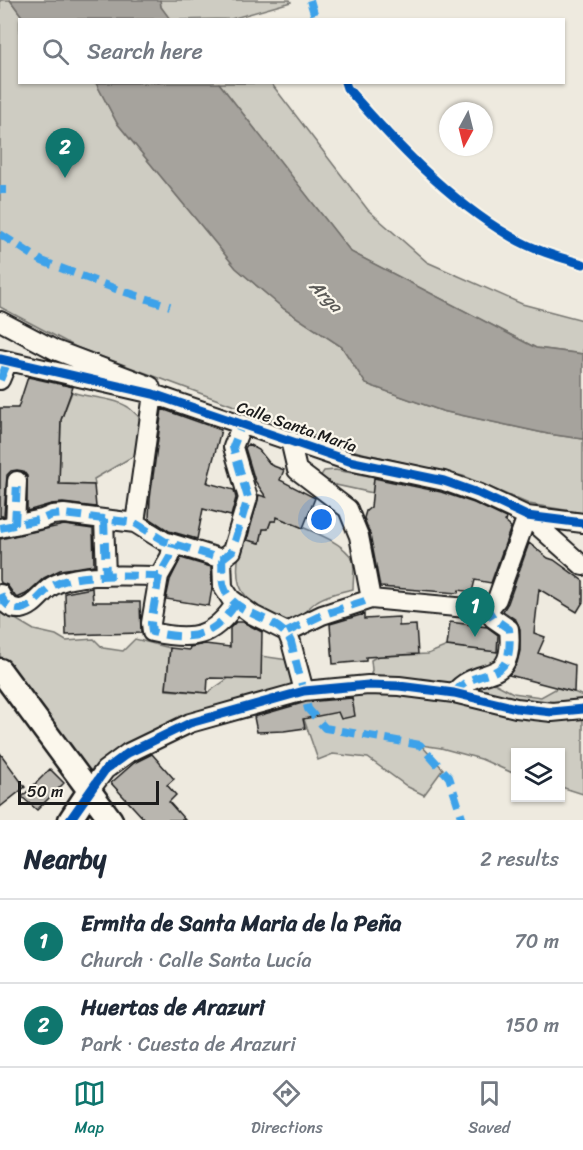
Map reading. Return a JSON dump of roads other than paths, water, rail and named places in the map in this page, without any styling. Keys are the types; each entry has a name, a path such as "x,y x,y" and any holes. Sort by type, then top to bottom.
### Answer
{"street":[{"path":"0,321 63,353 150,386 153,393 135,523"},
{"name":"Calle Santa María","path":"0,380 4,360 153,393 349,461 444,481 478,493 526,516 583,523"},
{"name":"Calle Santa María","path":"222,559 232,551 248,498 233,447 242,424"},
{"name":"Calle Santa María","path":"290,440 297,470 348,509 359,536 371,599"},
{"path":"17,481 8,526 64,514 135,523 164,542 222,559 223,587 231,599 253,615 287,632 304,690"},
{"path":"488,610 497,598 526,516 583,566"},
{"path":"104,519 105,576"},
{"path":"173,544 170,557 159,576 151,624 152,632 165,635 199,635 210,631 227,616 236,603"},
{"path":"0,594 10,608 22,609 36,601 53,585 87,577 159,576"},
{"path":"287,632 322,615 371,599 488,610 503,627 509,629 507,660 500,671 485,677 472,678 454,693"},
{"path":"0,670 111,820"},
{"path":"70,820 105,770 128,753 189,723 304,690 368,685 454,693 516,708 552,712 583,709"}],"water":[{"path":"10,0 160,0 161,7 169,18 23,18"},
{"name":"Arga","path":"97,84 220,84 351,252 536,348 583,354 583,439 548,434 442,411 366,384 342,347 284,309 236,268 117,123"}],"place":[{"name":"Huertas de Arazuri","path":"65,178"},
{"name":"Ermita de Santa Maria de la Peña","path":"475,637"}]}
